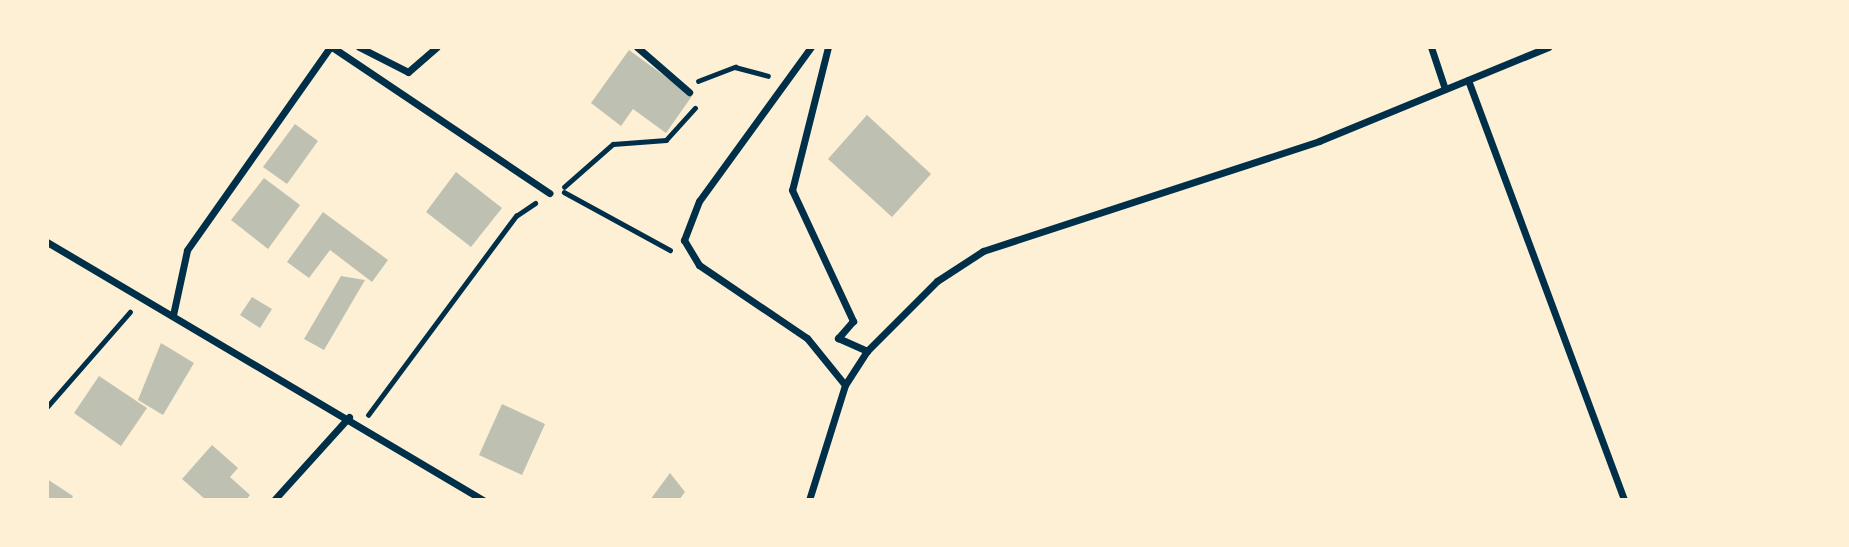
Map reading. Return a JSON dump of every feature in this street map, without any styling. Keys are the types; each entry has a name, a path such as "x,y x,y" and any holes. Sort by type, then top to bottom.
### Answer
{"street":[{"path":"173,315 187,250 331,47 550,193"},
{"path":"359,47 408,72 437,47"},
{"path":"637,47 689,92"},
{"path":"811,47 787,85 686,225 687,253 699,265 807,338 845,385"},
{"path":"828,47 792,190 853,321 838,338 867,351"},
{"path":"1430,47 1445,89"},
{"path":"809,500 845,385 867,351 937,281 983,251 1319,141 1548,47"},
{"path":"1468,80 1624,500"},
{"path":"47,242 349,417 483,500"},
{"path":"274,500 349,417"}],"path":[{"path":"360,424 516,216 550,193 572,185 613,144 666,140 702,100 689,92 703,75 736,67 787,85"},
{"path":"559,189 699,265"},
{"path":"47,407 143,298"}],"building":[{"path":"629,50 692,96 666,133 633,109 621,126 591,103"},
{"path":"867,115 931,174 892,217 828,159"},
{"path":"295,124 318,141 287,184 263,167"},
{"path":"456,172 502,208 471,247 426,212"},
{"path":"264,178 300,205 268,249 231,220"},
{"path":"323,212 388,260 372,282 330,250 309,278 287,262"},
{"path":"341,276 365,280 324,350 304,339"},
{"path":"252,297 272,309 260,328 240,315"},
{"path":"161,343 194,363 163,415 138,400"},
{"path":"99,376 147,408 121,446 74,413"},
{"path":"502,404 545,424 522,475 479,455"},
{"path":"212,445 238,468 230,477 250,495 246,500 206,500 182,479"},
{"path":"670,473 685,492 679,500 650,500"},
{"path":"47,479 73,496 71,500 47,500"}]}
